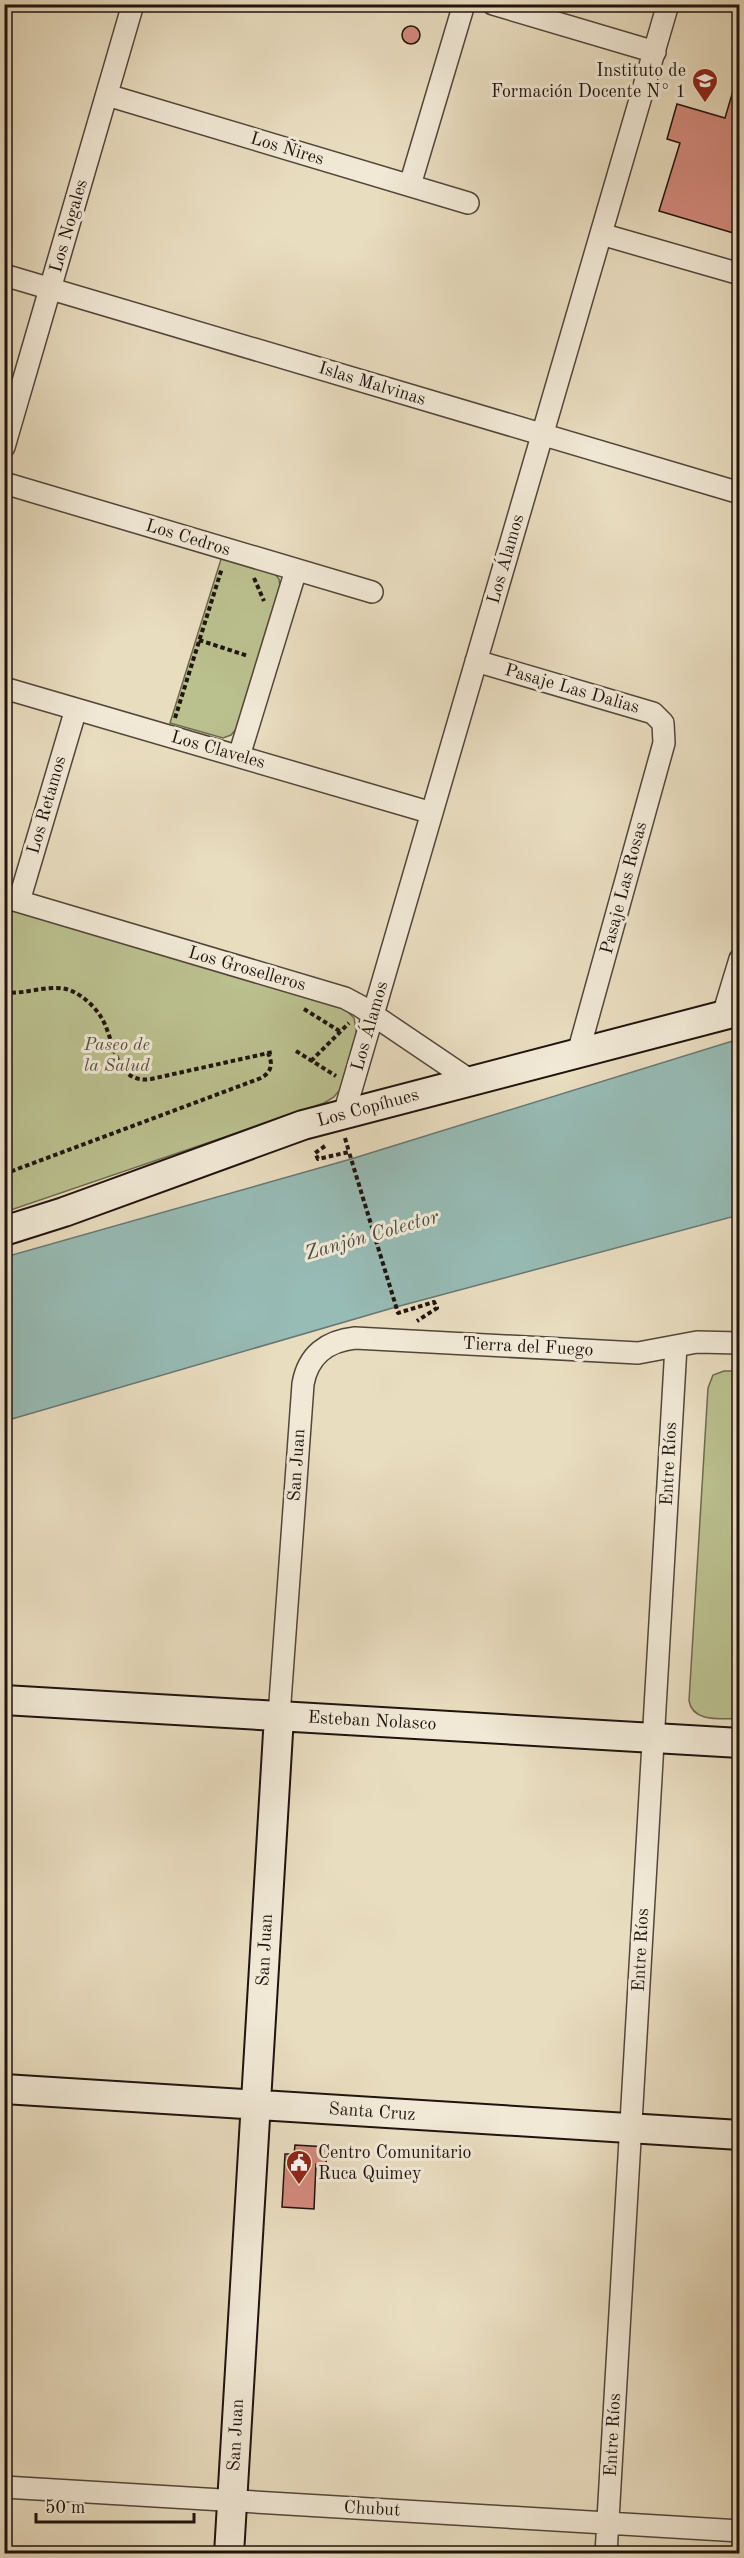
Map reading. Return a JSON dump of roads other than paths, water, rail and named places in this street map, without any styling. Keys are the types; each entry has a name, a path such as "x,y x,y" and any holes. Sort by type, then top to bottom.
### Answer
{"street":[{"name":"Los Nogales","path":"4,447 133,4"},
{"path":"410,186 464,4"},
{"path":"493,4 654,52"},
{"name":"Los Álamos","path":"343,1123 363,1016 432,813 668,4"},
{"name":"Los Ñires","path":"107,95 468,203"},
{"path":"601,234 740,274"},
{"name":"Islas Malvinas","path":"4,275 740,493"},
{"name":"Los Cedros","path":"4,483 372,592"},
{"path":"239,756 296,570"},
{"name":"Pasaje Las Dalias","path":"476,661 653,713 663,723"},
{"name":"Los Claveles","path":"4,688 432,813"},
{"name":"Los Retamos","path":"12,899 76,709"},
{"name":"Pasaje Las Rosas","path":"578,1053 664,743 663,723"},
{"name":"Los Groselleros","path":"12,899 338,996 363,1016 471,1081"},
{"path":"731,1013 740,959"},
{"name":"Los Copíhues","path":"4,1231 64,1212 285,1131 343,1123 471,1081 731,1013"},
{"name":"Tierra del Fuego","path":"318,1351 336,1342 356,1338 638,1353 697,1342 740,1343"},
{"name":"Entre Ríos","path":"606,2553 676,1346"},
{"name":"San Juan","path":"229,2553 279,1716 303,1384 308,1366 318,1351"},
{"name":"Esteban Nolasco","path":"4,1700 740,1743"},
{"name":"Santa Cruz","path":"4,2089 740,2135"},
{"name":"Chubut","path":"4,2487 740,2531"}],"water":[{"name":"Zanjón Colector","path":"739,1039 739,1215 396,1307 5,1421 5,1257 351,1159"}],"place":[{"name":"Instituto de Formación Docente N° 1","path":"705,104"},
{"name":"Centro Comunitario Ruca Quimey","path":"299,2186"}],"park label":[{"name":"Paseo de la Salud","path":"117,1055"}]}
